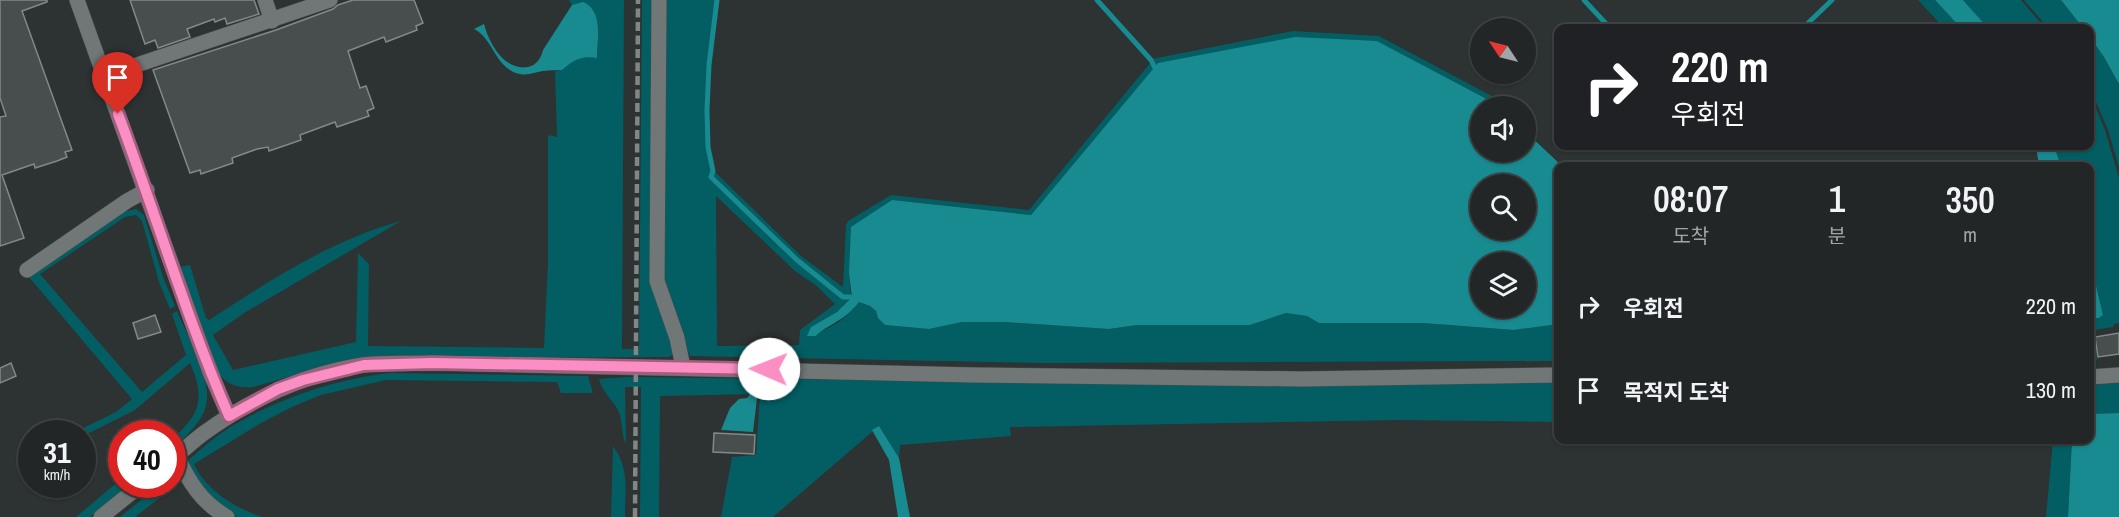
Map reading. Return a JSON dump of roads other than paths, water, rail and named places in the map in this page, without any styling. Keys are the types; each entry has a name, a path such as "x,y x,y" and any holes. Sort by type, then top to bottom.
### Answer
{"street":[{"path":"77,0 147,190 195,330 229,416"},
{"path":"265,0 272,21"},
{"path":"104,76 330,0"},
{"path":"659,0 657,281 677,338 683,368"},
{"path":"27,270 147,190"},
{"path":"186,448 229,416 278,389 303,380 364,365 432,363 974,375 1302,379 1554,375"},
{"path":"2094,377 2119,375"},
{"path":"186,478 196,492 227,517"},
{"path":"101,517 125,498"}],"waterway":[{"path":"717,0 709,65 707,110 708,147 713,171 711,177 797,260 843,297 852,297"},
{"path":"1097,0 1151,60 1157,72"},
{"path":"1584,0 1606,24"},
{"path":"1807,24 1832,0"}],"railway":[{"path":"635,517 638,0"}]}
